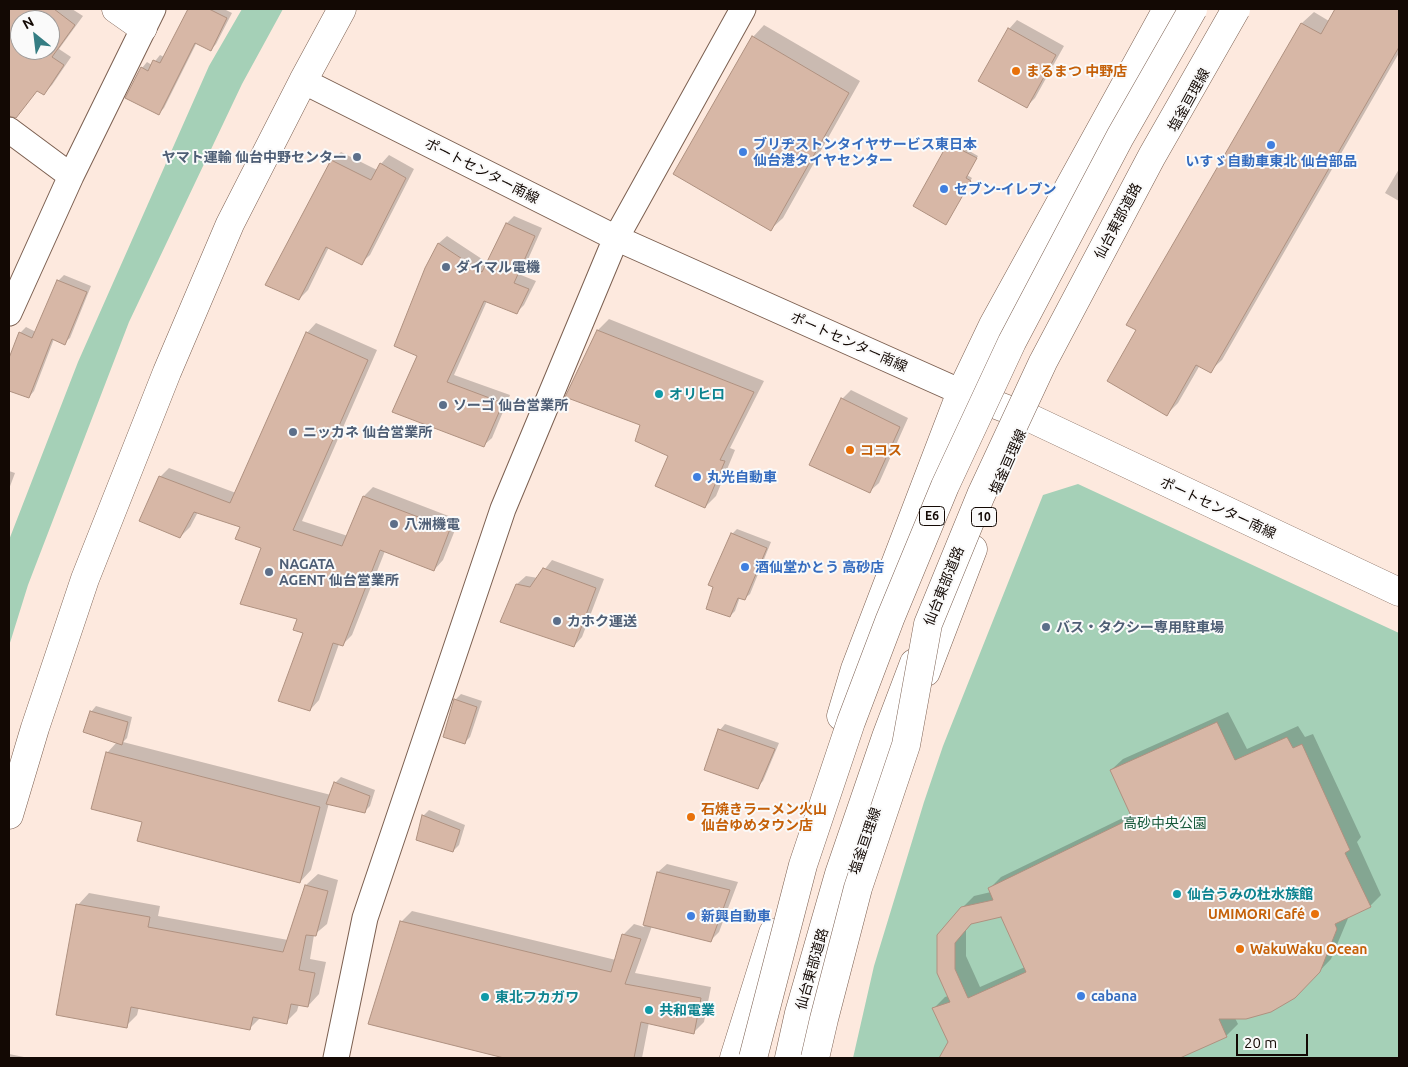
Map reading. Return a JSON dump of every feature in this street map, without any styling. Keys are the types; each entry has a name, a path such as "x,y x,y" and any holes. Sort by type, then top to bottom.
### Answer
{"main road":[{"path":"116,9 148,18"},
{"path":"9,815 34,728 85,579 164,381 230,224 342,9"},
{"path":"734,1058 856,670 961,392 993,325 1167,9"},
{"name":"E6","path":"753,1058 809,847 851,722 886,628 945,486 1012,342 1120,137 1193,9"},
{"name":"仙台東部道路","path":"789,1058 799,1013 839,874 886,737 928,624 981,495 1043,362 1152,156 1236,9"},
{"name":"塩釜亘理線","path":"807,1058 858,858 997,482 1189,97 1242,9"},
{"name":"ポートセンター南線","path":"961,392 1028,417 1399,592"},
{"path":"815,1058 858,888 906,745 928,624"}],"street":[{"path":"336,1058 365,918 503,509 616,238 743,9"},
{"path":"9,313 71,176 148,18"},
{"name":"ポートセンター南線","path":"303,81 616,238 961,392"},
{"path":"9,130 71,176"}],"green space":[{"path":"242,9 283,9 242,84 129,322 28,585 9,646 9,540 78,362 209,66"},
{"name":"高砂中央公園","path":"1078,484 1399,633 1399,1058 853,1058 874,966 943,746 1043,495"}],"building":[{"path":"9,9 54,9 55,10 10,10 10,60 56,60 64,65 44,95 37,91 16,118 9,116"},
{"path":"188,9 209,9 227,18 211,51 195,43 159,115 125,98 141,67 148,71 153,60 160,63"},
{"path":"1335,9 1399,9 1399,47 1211,373 1196,365 1167,416 1107,381 1136,330 1126,325 1301,23 1321,34"},
{"path":"60,14 75,25 60,46"},
{"path":"1008,28 1056,55 1027,108 978,81"},
{"path":"752,36 849,93 771,231 673,174"},
{"path":"948,143 977,158 966,178 971,181 946,225 913,206"},
{"path":"331,160 371,180 380,163 406,178 362,265 326,247 299,300 265,285"},
{"path":"506,223 535,236 514,283 529,289 517,314 484,301 447,382 503,403 484,447 392,412 417,356 394,346 425,268 438,243 482,272"},
{"path":"57,280 87,292 65,345 52,339 29,398 9,391 9,358 19,332 32,338"},
{"name":"オリヒロ","path":"597,330 754,392 720,460 725,461 705,508 655,486 668,456 635,441 640,425 565,397"},
{"path":"306,332 368,360 293,530 342,546 363,496 450,529 434,571 380,550 343,646 333,643 310,711 278,701 303,633 293,630 297,619 240,604 261,548 235,539 240,527 194,512 180,538 139,521 159,476 230,503"},
{"path":"841,398 900,427 870,493 809,465"},
{"path":"731,533 767,548 745,600 738,598 730,617 706,609 713,587 708,585"},
{"path":"543,568 596,588 574,647 500,622 516,584 530,587"},
{"path":"454,699 477,707 465,744 443,737"},
{"path":"90,711 128,722 122,745 83,732"},
{"name":"仙台うみの杜水族館","path":"1217,722 1235,760 1287,737 1293,748 1302,744 1350,850 1345,853 1371,907 1335,924 1337,929 1320,972 1295,998 1271,1012 1246,1019 1219,1019 1227,1037 1180,1058 939,1058 948,1042 932,1008 950,1002 937,973 937,935 961,907 993,900 988,888 1132,818 1110,770","holes":["1001,917 1026,972 968,998 955,969 955,943 971,924"]},
{"path":"718,729 775,749 758,789 704,770"},
{"path":"106,752 320,807 300,883 137,841 142,822 91,809"},
{"path":"334,782 370,796 365,813 326,804"},
{"path":"422,815 460,830 453,852 416,840"},
{"path":"657,872 730,890 711,942 643,925"},
{"path":"305,885 328,891 316,936 306,935 299,970 315,973 308,1007 291,1004 287,1024 253,1017 250,1030 131,1007 127,1028 56,1015 76,904 150,917 148,927 283,952"},
{"name":"東北フカガワ","path":"400,921 611,972 622,934 641,939 625,984 701,998 694,1034 641,1022 634,1058 504,1058 368,1024"}],"place":[{"name":"まるまつ 中野店","path":"1016,71"},
{"name":"いすゞ自動車東北 仙台部品","path":"1271,145"},
{"name":"ブリヂストンタイヤサービス東日本 仙台港タイヤセンター","path":"743,152"},
{"name":"ヤマト運輸 仙台中野センター","path":"357,157"},
{"name":"セブン-イレブン","path":"944,189"},
{"name":"ダイマル電機","path":"446,267"},
{"name":"オリヒロ","path":"659,394"},
{"name":"ソーゴ 仙台営業所","path":"443,405"},
{"name":"ニッカネ 仙台営業所","path":"293,432"},
{"name":"ココス","path":"850,450"},
{"name":"丸光自動車","path":"697,477"},
{"name":"八洲機電","path":"394,524"},
{"name":"酒仙堂かとう 高砂店","path":"745,567"},
{"name":"NAGATA AGENT 仙台営業所","path":"269,572"},
{"name":"カホク運送","path":"557,621"},
{"name":"バス・タクシー専用駐車場","path":"1046,627"},
{"name":"石焼きラーメン火山 仙台ゆめタウン店","path":"691,817"},
{"name":"仙台うみの杜水族館","path":"1177,894"},
{"name":"UMIMORI Café","path":"1315,914"},
{"name":"新興自動車","path":"691,916"},
{"name":"WakuWaku Ocean","path":"1240,949"},
{"name":"cabana","path":"1081,996"},
{"name":"東北フカガワ","path":"485,997"},
{"name":"共和電業","path":"649,1010"}]}
